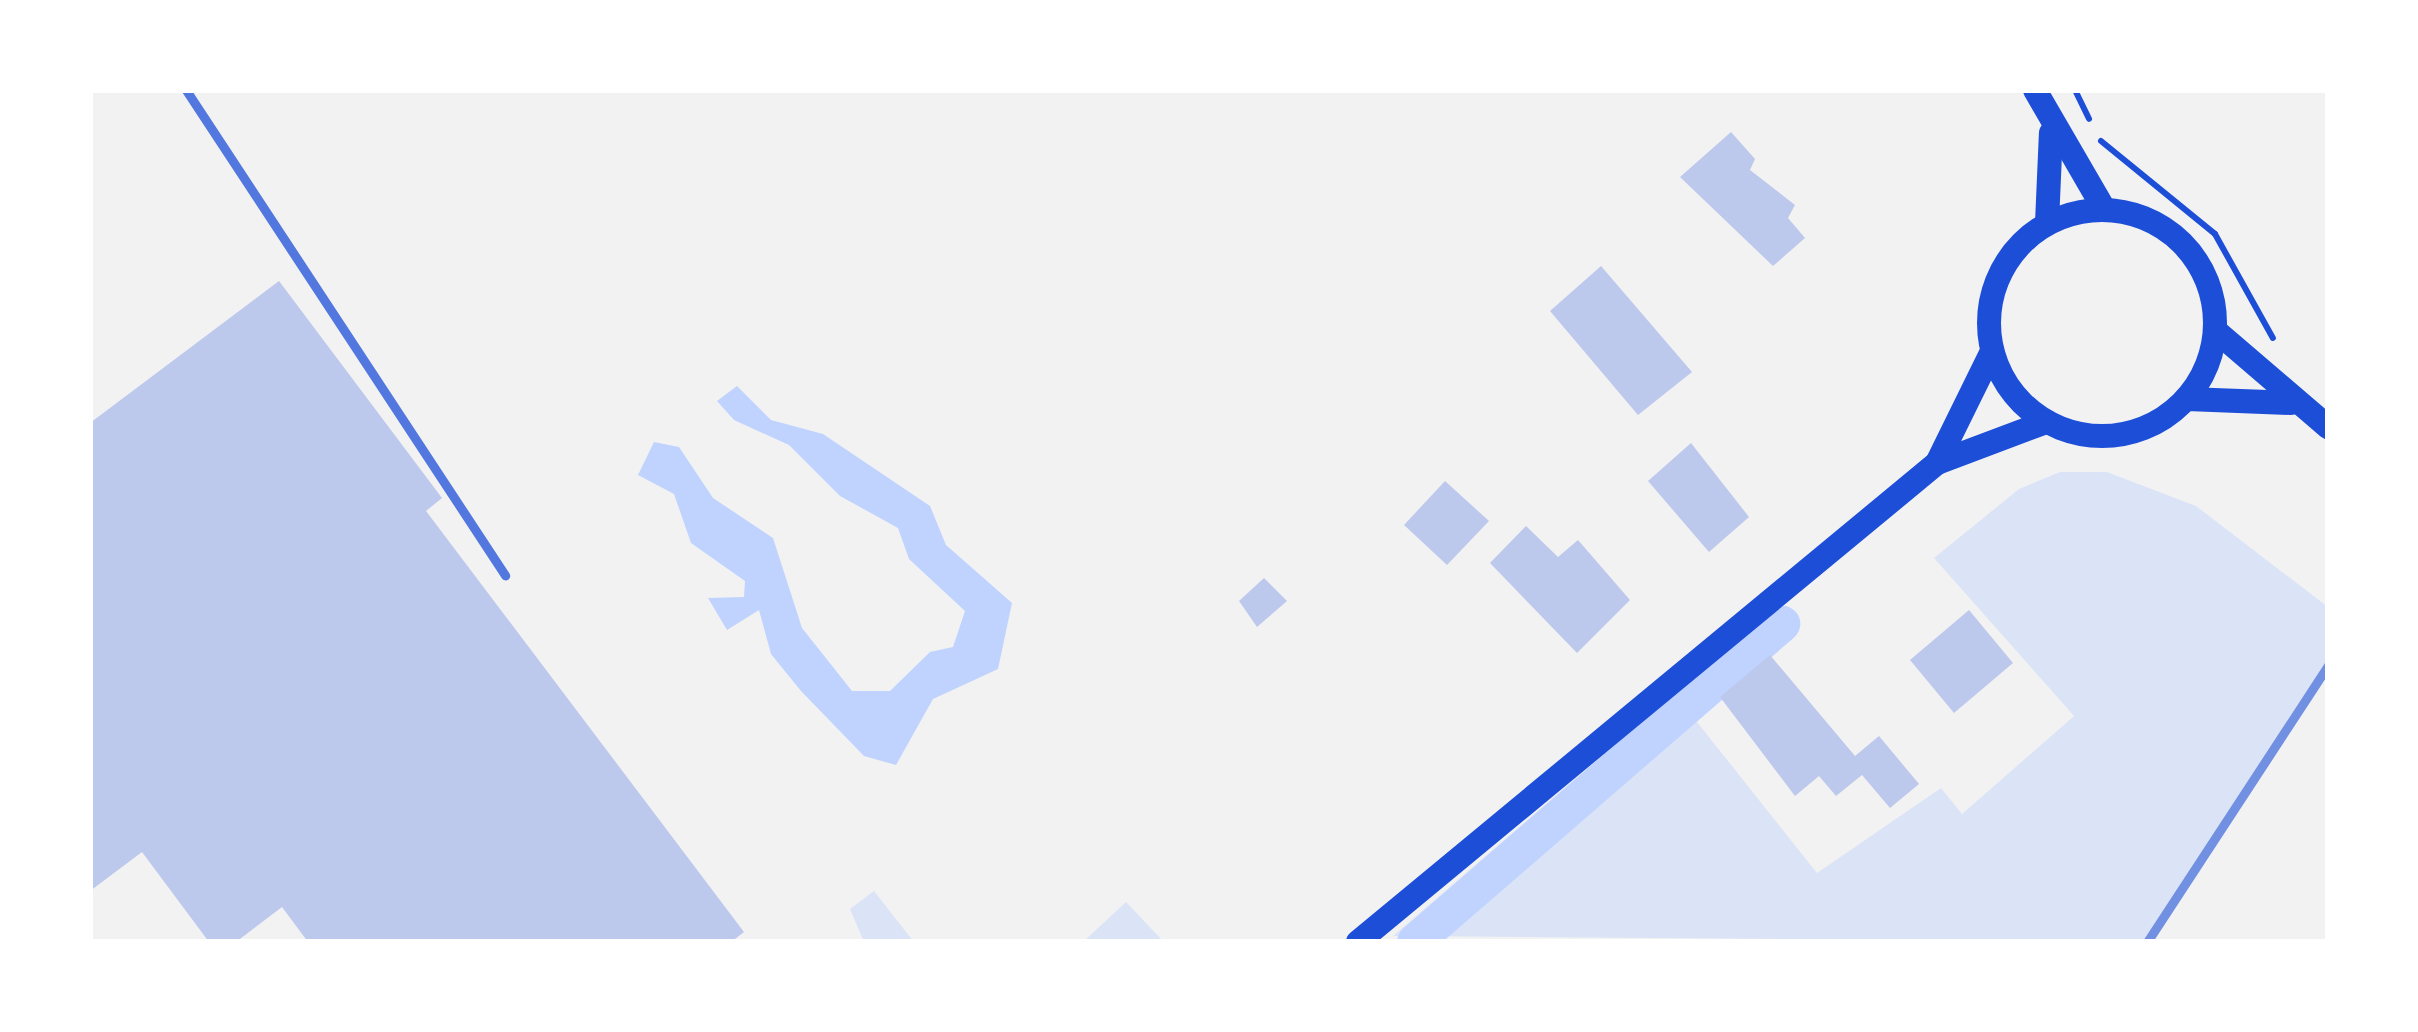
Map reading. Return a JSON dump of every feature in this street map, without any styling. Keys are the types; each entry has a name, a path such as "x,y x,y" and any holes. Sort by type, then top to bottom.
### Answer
{"main road":[{"path":"2035,90 2051,133 2104,209"},
{"path":"2048,223 2051,133"},
{"path":"1937,464 1991,351 1998,277 2048,223 2104,209 2172,233 2212,294 2216,331 2187,399"},
{"path":"2216,331 2290,403 2328,427"},
{"path":"1991,351 2022,404 2047,422 2121,436 2187,399 2290,403"},
{"path":"1358,942 1937,464 2047,422"}],"lane":[{"path":"186,90 506,575"}],"path":[{"path":"2074,90 2113,157 2186,201 2215,234 2282,349"}],"shaded area":[{"path":"2060,472 2107,472 2196,506 2328,607 2328,660 2143,942 1393,936 1674,693 1817,873 1941,788 1962,814 2074,716 1934,558 2019,489"},
{"path":"874,891 914,942 864,942 850,909"},
{"path":"1126,902 1164,942 1083,942"}],"water":[{"path":"737,386 771,420 823,434 930,506 946,545 1012,603 998,669 933,699 896,765 864,756 801,691 771,654 759,610 727,630 708,598 744,597 745,581 691,543 674,494 638,475 654,442 679,447 713,498 773,538 802,628 852,691 890,691 930,652 953,647 965,611 909,559 898,528 840,496 789,445 734,420 717,401"}],"building":[{"path":"1731,132 1755,159 1750,170 1795,205 1788,218 1805,238 1773,266 1680,177"},
{"path":"1601,266 1692,372 1638,415 1550,311"},
{"path":"279,281 442,498 426,511 744,932 731,942 308,942 282,907 236,942 209,942 142,852 90,891 90,423"},
{"path":"1691,443 1749,517 1709,552 1648,481"},
{"path":"1445,481 1489,521 1447,565 1404,525"},
{"path":"1526,526 1558,557 1578,540 1630,600 1577,653 1490,563"},
{"path":"1264,578 1287,601 1257,627 1239,601"},
{"path":"1969,610 2013,663 1954,713 1910,660"},
{"path":"1770,655 1855,756 1879,736 1919,784 1890,808 1862,775 1836,796 1819,776 1795,796 1720,697"}],"waterway":[{"path":"1415,942 1782,624"}],"railway":[{"path":"2147,942 2328,665"}]}
